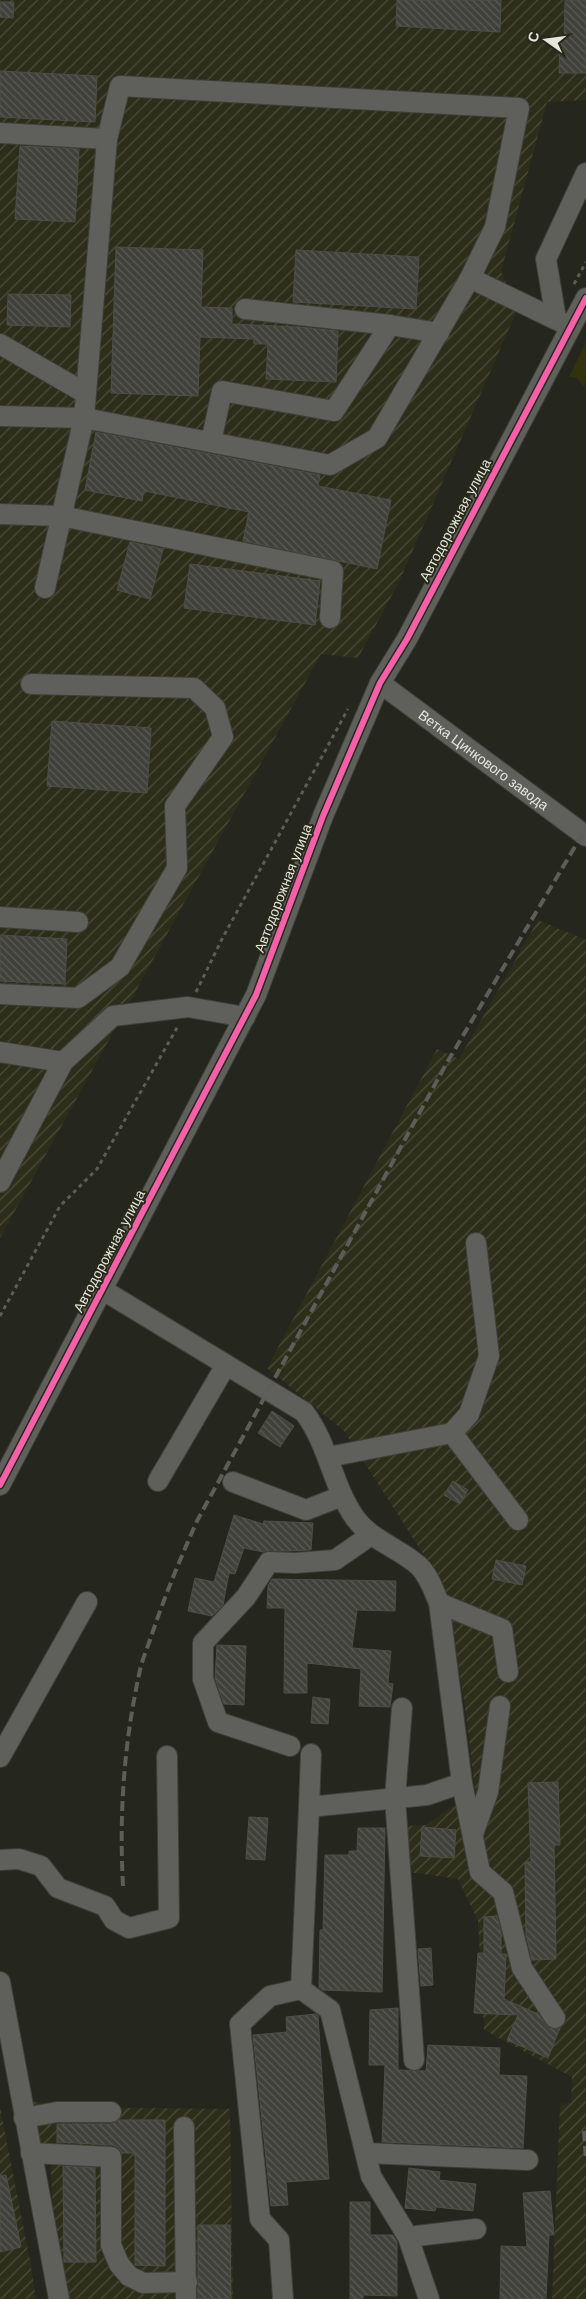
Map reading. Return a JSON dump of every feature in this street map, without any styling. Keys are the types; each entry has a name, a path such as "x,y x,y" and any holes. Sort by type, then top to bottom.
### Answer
{"street":[{"path":"0,416 84,418 330,465 377,438 470,278 495,226 519,108 120,86 107,139 84,418 45,588"},
{"path":"0,133 107,139"},
{"path":"563,323 546,258 586,173"},
{"path":"470,278 563,323"},
{"name":"Автодорожная улица","path":"0,1485 256,996 323,816 380,683 407,639 580,292"},
{"path":"245,309 439,332"},
{"path":"211,442 222,390 334,411 390,325"},
{"path":"0,344 85,393"},
{"path":"0,514 61,516 333,572 330,618"},
{"name":"Ветка Цинкового завода","path":"380,683 586,836"},
{"path":"0,994 78,998 120,967 177,868 175,806 223,737 215,708 194,688 30,684"},
{"path":"0,917 78,922"},
{"path":"0,1182 63,1062 114,1016 188,1007 245,1017"},
{"path":"0,1052 63,1062"},
{"path":"328,1458 452,1434 469,1414 489,1356 476,1243"},
{"path":"103,1290 304,1412 317,1429 342,1496 356,1519 371,1535 419,1566 430,1582 439,1603 462,1783 480,1872 503,1892 522,1968 555,2018"},
{"path":"158,1481 226,1365"},
{"path":"452,1434 518,1520"},
{"path":"233,1482 306,1510 342,1496"},
{"path":"290,1746 218,1722 204,1679 203,1643 246,1597 269,1562 295,1563 335,1560 371,1535"},
{"path":"0,1757 87,1602"},
{"path":"439,1603 502,1629 508,1672"},
{"path":"473,1836 488,1792 500,1706"},
{"path":"402,1708 395,1798 414,2060"},
{"path":"301,1989 312,1754"},
{"path":"0,1860 19,1859 41,1866 58,1888 105,1906 114,1920 129,1928 169,1918 167,1756"},
{"path":"309,1807 427,1795 462,1783"},
{"path":"0,1986 59,2299"},
{"path":"283,2299 279,2240 260,2219 240,2024 270,1996 301,1989 330,2010 371,2176 408,2237 429,2299"},
{"path":"24,2118 57,2112 111,2112"},
{"path":"31,2154 111,2157 111,2245 119,2264 129,2276 143,2283 187,2291 184,2127"},
{"path":"366,2153 528,2160"},
{"path":"408,2237 476,2229"}],"path":[{"path":"580,292 586,262"},
{"path":"0,1316 60,1206 97,1169 188,1007 222,939 349,706"}],"shaded area":[{"path":"0,0 586,0 586,100 547,102 501,272 509,289 524,300 515,315 399,582 358,658 321,654 0,1238"},
{"path":"586,342 586,382 584,387 577,378 569,377"},
{"path":"538,920 586,940 586,2299 552,2299 560,2104 571,2103 572,2077 484,2030 478,1921 458,1879 409,1872 407,1826 426,1825 453,1806 477,1805 464,1700 445,1588 344,1431 267,1368 437,1049 459,1059"},
{"path":"28,2100 56,2107 230,2109 233,2299 62,2299 55,2263 50,2151 36,2149"},
{"path":"0,2107 30,2261 36,2299 0,2299"}],"building":[{"path":"397,0 501,0 500,32 396,26"},
{"path":"565,0 586,0 586,73 559,73 560,43 564,43"},
{"path":"0,2 14,2 13,18 0,17"},
{"path":"0,71 97,76 95,122 0,117"},
{"path":"20,146 79,149 75,222 15,219"},
{"path":"116,247 203,250 201,307 232,308 232,324 338,331 336,382 266,379 268,344 254,344 254,339 200,337 198,396 111,393"},
{"path":"296,250 419,257 416,309 293,302"},
{"path":"8,294 71,295 70,327 7,325"},
{"path":"96,432 320,475 318,486 391,500 377,569 243,541 249,512 144,491 142,501 85,490"},
{"path":"130,542 163,549 150,599 117,590"},
{"path":"190,564 320,581 315,625 184,608"},
{"path":"52,721 151,728 147,793 47,786"},
{"path":"0,935 67,939 65,984 0,981"},
{"path":"272,1411 294,1426 280,1447 258,1433"},
{"path":"453,1481 468,1490 460,1504 444,1495"},
{"path":"234,1515 263,1524 264,1521 313,1523 311,1550 263,1552 244,1548 235,1574 229,1573 223,1605 212,1616 188,1611 195,1578 214,1582"},
{"path":"496,1560 526,1566 522,1585 492,1579"},
{"path":"272,1579 396,1581 395,1611 357,1610 352,1648 391,1651 388,1683 393,1684 390,1707 359,1706 361,1669 307,1663 307,1693 284,1693 285,1608 267,1608 268,1586"},
{"path":"217,1645 246,1646 244,1705 224,1704 215,1678"},
{"path":"313,1697 330,1699 328,1724 311,1723"},
{"path":"558,1782 560,1845 554,1845 556,1959 532,1960 526,1934 525,1862 531,1862 528,1783"},
{"path":"249,1817 268,1818 265,1860 246,1859"},
{"path":"422,1827 456,1830 454,1858 420,1856"},
{"path":"358,1828 385,1828 382,1992 323,1990 319,1987 320,1930 323,1930 325,1855 349,1855 349,1851 357,1851"},
{"path":"497,1916 501,1933 501,1954 506,1954 504,1999 538,2014 549,2028 560,2028 548,2058 507,2040 518,2015 474,2013 478,1953 484,1953 484,1917"},
{"path":"431,1948 433,1985 421,1986 418,1949"},
{"path":"398,2008 398,2070 426,2071 428,2045 500,2048 499,2075 527,2076 523,2148 382,2142 385,2065 369,2065 370,2010"},
{"path":"316,2014 318,2016 329,2179 286,2182 288,2205 271,2206 253,2035 287,2032 286,2017"},
{"path":"119,2120 165,2120 165,2266 135,2265 135,2153 122,2153 118,2147 112,2145 57,2142 57,2124 111,2124"},
{"path":"63,2166 95,2168 96,2262 64,2262"},
{"path":"409,2168 440,2172 439,2180 476,2184 473,2211 436,2207 435,2211 405,2208"},
{"path":"6,2175 21,2247 0,2252 0,2176"},
{"path":"550,2191 554,2235 549,2235 546,2299 500,2299 501,2246 527,2247 523,2193"},
{"path":"350,2202 370,2202 370,2235 393,2235 397,2242 397,2296 363,2295 363,2299 350,2299"},
{"path":"198,2225 230,2225 231,2299 198,2299"}],"railway":[{"path":"123,1886 122,1805 124,1778 130,1724 140,1670 168,1589 197,1521 445,1066 586,828"},
{"path":"584,2131 586,2161"}],"cycle path":[{"path":"0,1485 256,995 323,816 380,683 407,639 586,298"}]}
